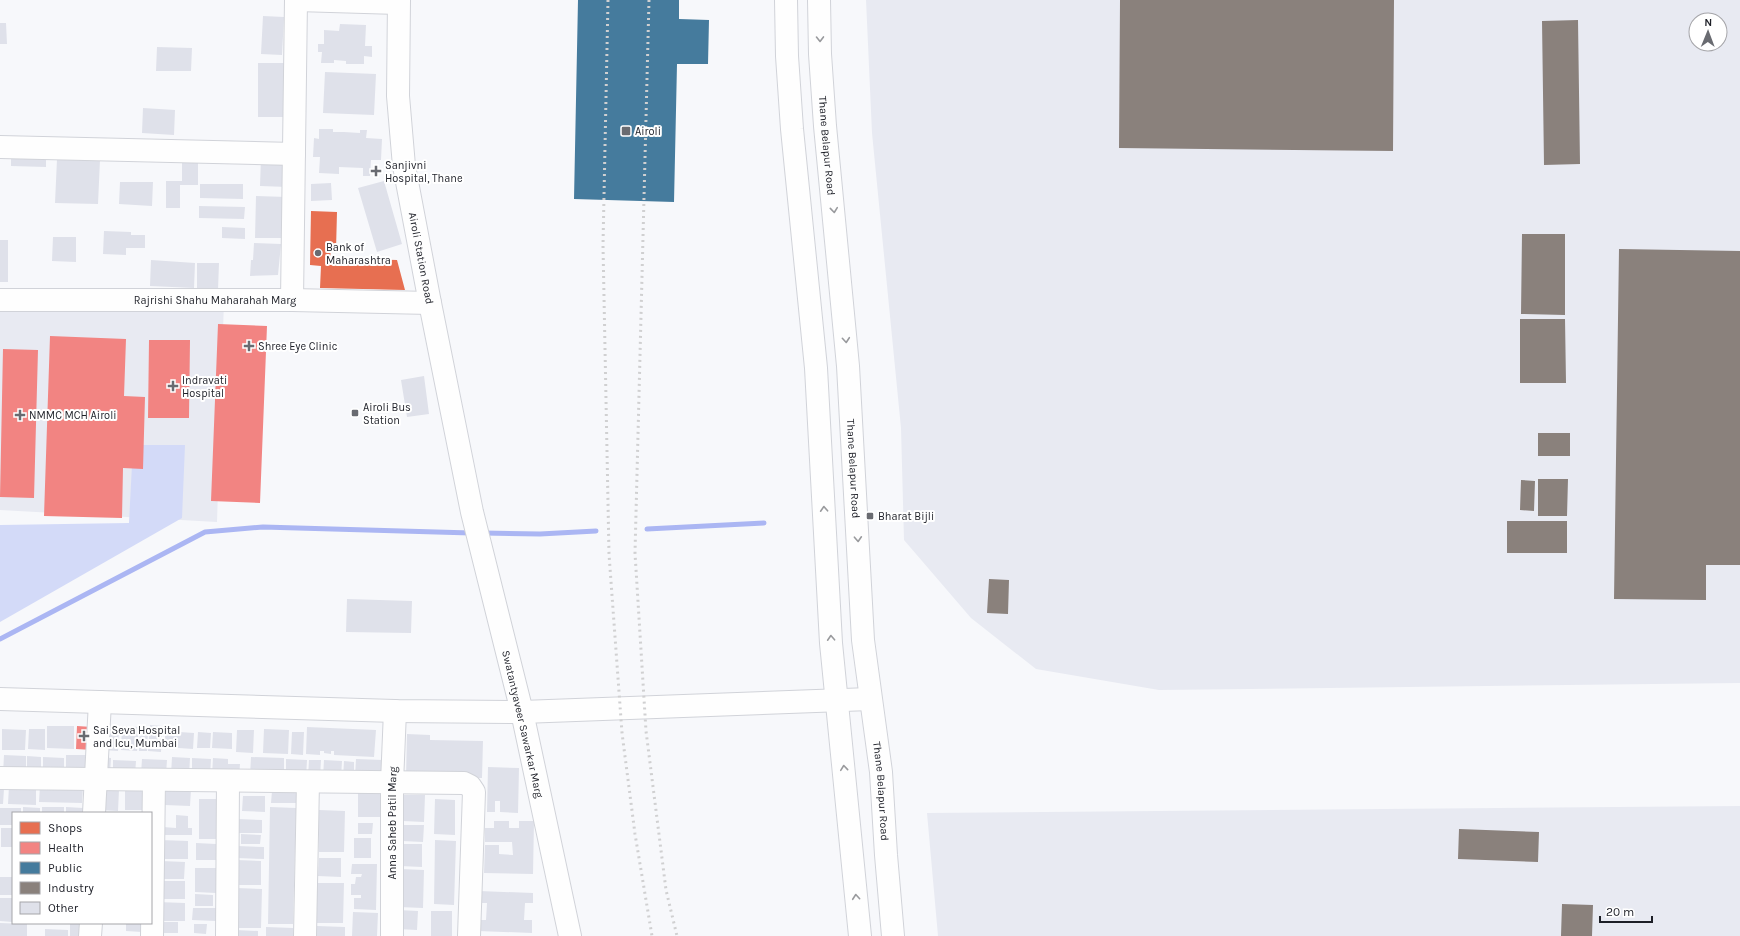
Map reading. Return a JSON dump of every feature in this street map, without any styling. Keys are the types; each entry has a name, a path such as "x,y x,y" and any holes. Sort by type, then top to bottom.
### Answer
{"street":[{"path":"292,300 296,0 398,1"},
{"path":"786,0 787,56 792,129 816,368 831,643 860,936"},
{"name":"Thane Belapur Road","path":"819,0 820,54 825,126 848,366 863,640 881,772 893,936"},
{"name":"Airoli Station Road","path":"398,1 398,96 404,166 472,512"},
{"path":"0,147 294,154"},
{"name":"Rajrishi Shahu Maharahah Marg","path":"0,300 292,300 430,304"},
{"name":"Swatantyaveer Sawarkar Marg","path":"472,512 482,557 522,712 570,936"},
{"path":"0,699 395,711 522,712 870,699"},
{"path":"94,812 100,702"},
{"name":"Anna Saheb Patil Marg","path":"392,936 392,783 395,711"},
{"path":"0,778 464,783 470,786 474,792 469,936"},
{"path":"152,936 154,780"},
{"path":"227,936 228,781"},
{"path":"305,936 308,782"},
{"path":"90,936 91,924"}],"shaded area":[{"name":"Bharat Bijli","path":"866,0 1740,0 1740,683 1159,690 1036,669 971,618 904,540 901,428 872,133"},
{"path":"224,300 217,522 0,510 0,306"},
{"path":"133,445 185,445 182,518 0,622 0,525 129,523"},
{"path":"1740,806 1740,936 938,936 927,813"}],"building: Shops":[{"path":"311,211 337,212 336,250 331,249 330,258 397,260 405,290 320,288 321,266 310,265"}],"building: Health":[{"path":"218,324 267,326 260,503 211,501"},
{"path":"50,336 126,339 124,396 145,397 143,469 123,468 122,518 44,516"},
{"path":"149,340 190,340 189,418 148,418"},
{"path":"3,349 38,350 34,498 0,497"},
{"path":"77,726 92,727 92,750 76,749"}],"building: Public":[{"name":"Airoli","path":"578,0 679,0 679,19 709,20 708,64 677,64 674,202 574,199"}],"building: Industry":[{"path":"1120,0 1394,0 1393,151 1119,148"},
{"path":"1578,20 1580,164 1544,165 1542,21"},
{"path":"1522,234 1565,234 1565,315 1521,314"},
{"path":"1619,249 1740,251 1740,565 1706,565 1706,600 1614,599"},
{"path":"1520,319 1565,319 1566,383 1520,383"},
{"path":"1538,433 1570,433 1570,456 1538,456"},
{"path":"1538,479 1568,479 1567,516 1538,516"},
{"path":"1521,480 1535,481 1534,511 1520,510"},
{"path":"1507,521 1567,521 1567,553 1507,553"},
{"path":"989,579 1009,580 1008,614 987,613"},
{"path":"1459,829 1539,832 1538,862 1458,859"},
{"path":"1562,904 1593,905 1592,936 1561,936"}],"building: Other":[{"path":"263,16 284,17 282,55 261,54"},
{"path":"0,23 6,23 7,44 0,44"},
{"path":"340,24 366,25 365,46 372,46 372,57 364,56 364,64 346,64 346,61 334,60 334,63 321,63 322,52 318,52 318,44 324,44 324,30 339,31"},
{"path":"157,47 192,48 191,71 156,71"},
{"path":"258,63 287,63 287,117 258,117"},
{"path":"325,72 376,74 374,115 323,113"},
{"path":"143,108 175,110 174,135 142,133"},
{"path":"319,129 333,129 333,132 360,133 360,130 367,130 366,138 382,139 381,160 371,160 370,176 363,176 363,168 339,167 339,174 319,173 320,157 313,157 314,138 319,139"},
{"path":"11,152 46,153 46,167 11,166"},
{"path":"261,157 288,159 288,187 260,186"},
{"path":"57,159 100,160 98,204 55,203"},
{"path":"182,160 198,160 198,185 180,185 180,208 166,208 166,181 182,181"},
{"path":"384,181 402,244 377,252 358,188"},
{"path":"120,182 153,182 152,206 119,204"},
{"path":"331,183 332,200 311,201 311,184"},
{"path":"200,184 243,184 243,199 200,198"},
{"path":"256,196 287,197 286,238 255,238"},
{"path":"199,206 245,207 244,219 199,218"},
{"path":"222,227 245,228 245,239 222,238"},
{"path":"104,231 131,232 131,235 145,235 145,248 126,248 126,255 103,254"},
{"path":"53,237 76,237 76,262 52,261"},
{"path":"0,240 8,240 8,282 0,282"},
{"path":"254,243 281,244 278,275 250,276"},
{"path":"151,260 195,263 194,288 150,286"},
{"path":"197,263 219,263 218,290 197,290"},
{"path":"424,376 429,414 407,417 401,380"},
{"path":"347,599 412,601 411,633 346,632"},
{"path":"150,725 162,726 161,752 148,751"},
{"path":"47,726 74,726 74,749 47,748"},
{"path":"105,726 119,727 118,751 104,750"},
{"path":"122,726 139,727 137,751 121,750"},
{"path":"307,727 376,730 374,757 334,755 334,751 331,751 331,754 320,751 320,755 306,754"},
{"path":"2,729 26,730 25,750 2,750"},
{"path":"29,729 45,729 45,750 28,749"},
{"path":"264,729 289,730 288,754 263,753"},
{"path":"140,730 148,731 147,751 139,751"},
{"path":"237,730 254,730 253,753 236,752"},
{"path":"165,731 194,733 193,749 165,747"},
{"path":"198,732 211,733 210,748 197,748"},
{"path":"213,732 232,733 232,749 212,748"},
{"path":"292,732 304,732 303,755 291,754"},
{"path":"407,734 430,735 430,740 483,741 482,778 406,777"},
{"path":"4,755 26,756 26,774 3,774"},
{"path":"66,755 91,755 91,772 66,772"},
{"path":"27,756 41,757 41,774 27,774"},
{"path":"43,757 64,758 64,774 43,773"},
{"path":"101,757 111,758 110,774"},
{"path":"172,757 190,758 189,776 171,775"},
{"path":"251,757 284,758 284,778 250,776"},
{"path":"192,758 211,759 210,776 192,775"},
{"path":"213,758 228,759 228,764 240,764 239,777 212,775"},
{"path":"142,759 167,760 166,775 141,774"},
{"path":"286,759 307,760 306,778 286,777"},
{"path":"356,759 383,760 382,779 355,777"},
{"path":"113,760 136,761 135,775 113,774"},
{"path":"309,760 321,760 320,778 308,777"},
{"path":"324,760 342,761 341,778 323,777"},
{"path":"344,761 354,762 354,778 343,778"},
{"path":"488,767 519,768 518,813 500,812 500,801 495,801 495,812 487,812"},
{"path":"9,786 36,786 36,805 8,804"},
{"path":"40,786 83,787 82,803 39,802"},
{"path":"125,787 144,788 144,810 125,810"},
{"path":"0,789 4,789 3,804 0,804"},
{"path":"166,789 191,789 190,806 165,805"},
{"path":"100,790 119,790 118,811 100,810"},
{"path":"272,791 297,792 297,803 271,803"},
{"path":"358,792 381,792 381,817 358,817"},
{"path":"404,795 425,795 424,822 403,821"},
{"path":"243,796 265,796 265,812 242,811"},
{"path":"199,799 217,799 217,839 199,839"},
{"path":"435,799 455,800 455,835 434,834"},
{"path":"23,807 40,808 40,812 23,812"},
{"path":"42,807 64,807 64,812 42,812"},
{"path":"66,807 83,808 82,812 66,812"},
{"path":"270,807 296,808 293,924 268,924"},
{"path":"0,808 21,808 21,812 12,812 12,825 0,825"},
{"path":"319,810 345,811 344,852 319,852"},
{"path":"176,815 188,816 188,828 192,828 192,835 163,835 163,827 176,828"},
{"path":"238,819 262,820 262,833 238,833"},
{"path":"494,821 509,821 509,828 519,828 519,821 534,821 533,874 484,873 485,845 499,845 499,854 513,855 512,842 485,842 485,828 494,828"},
{"path":"358,823 373,823 372,834 358,834"},
{"path":"402,825 424,825 423,842 402,841"},
{"path":"1,828 12,828 12,847 1,847"},
{"path":"241,834 261,835 260,844 241,844"},
{"path":"354,838 371,838 371,858 354,858"},
{"path":"160,840 188,841 188,859 159,859"},
{"path":"435,840 456,841 454,905 434,904"},
{"path":"196,843 216,844 216,860 196,860"},
{"path":"400,844 422,844 422,867 400,866"},
{"path":"237,846 264,847 264,859 237,858"},
{"path":"319,858 341,858 341,877 318,876"},
{"path":"236,860 261,861 261,885 236,885"},
{"path":"161,861 185,862 184,879 161,879"},
{"path":"352,864 377,864 376,910 354,909 354,898 361,898 361,895 351,895 351,884 355,884 356,877 361,877 362,874 351,874"},
{"path":"195,868 216,868 216,893 195,892"},
{"path":"400,869 424,870 423,908 399,907"},
{"path":"0,877 12,877 12,895 0,895"},
{"path":"159,881 185,881 185,899 159,899"},
{"path":"317,883 344,883 343,923 317,923"},
{"path":"236,888 262,889 261,928 235,928"},
{"path":"479,891 533,893 533,903 525,903 524,920 532,920 532,933 478,931 478,920 486,920 487,903 479,903"},
{"path":"195,894 213,895 213,906 195,906"},
{"path":"0,898 12,898 12,922 0,921"},
{"path":"157,902 185,903 185,921 157,921"},
{"path":"193,908 216,908 216,921 192,920"},
{"path":"398,910 418,911 417,930 398,929"},
{"path":"431,911 452,911 452,936 431,936"},
{"path":"353,912 378,913 377,936 352,936"},
{"path":"157,922 178,922 178,933 157,933"},
{"path":"0,923 27,924 27,936 0,936"},
{"path":"70,924 88,924 87,936 70,936"},
{"path":"126,924 142,924 142,932 126,931"},
{"path":"194,924 207,924 206,934 194,933"},
{"path":"317,926 345,927 345,936 317,936"},
{"path":"266,927 293,928 293,936 266,936"},
{"path":"45,929 68,930 68,936 45,936"},
{"path":"235,930 258,931 258,936 235,936"}],"waterway":[{"path":"647,529 764,523"},
{"path":"0,639 205,532 263,527 471,533"},
{"path":"483,533 540,534 596,531"}],"railway":[{"path":"608,0 603,245 609,554 622,733 635,834 652,936"},
{"path":"649,0 635,553 646,731 666,890 677,936"}],"place":[{"name":"Airoli","path":"626,131"},
{"name":"Sanjivni Hospital, Thane","path":"376,171"},
{"name":"Bank of Maharashtra","path":"318,253"},
{"name":"Shree Eye Clinic","path":"249,346"},
{"name":"Indravati Hospital","path":"173,386"},
{"name":"Airoli Bus Station","path":"355,413"},
{"name":"NMMC MCH Airoli","path":"20,415"},
{"name":"Bharat Bijli","path":"870,516"},
{"name":"Sai Seva Hospital and Icu, Mumbai","path":"84,736"}]}
